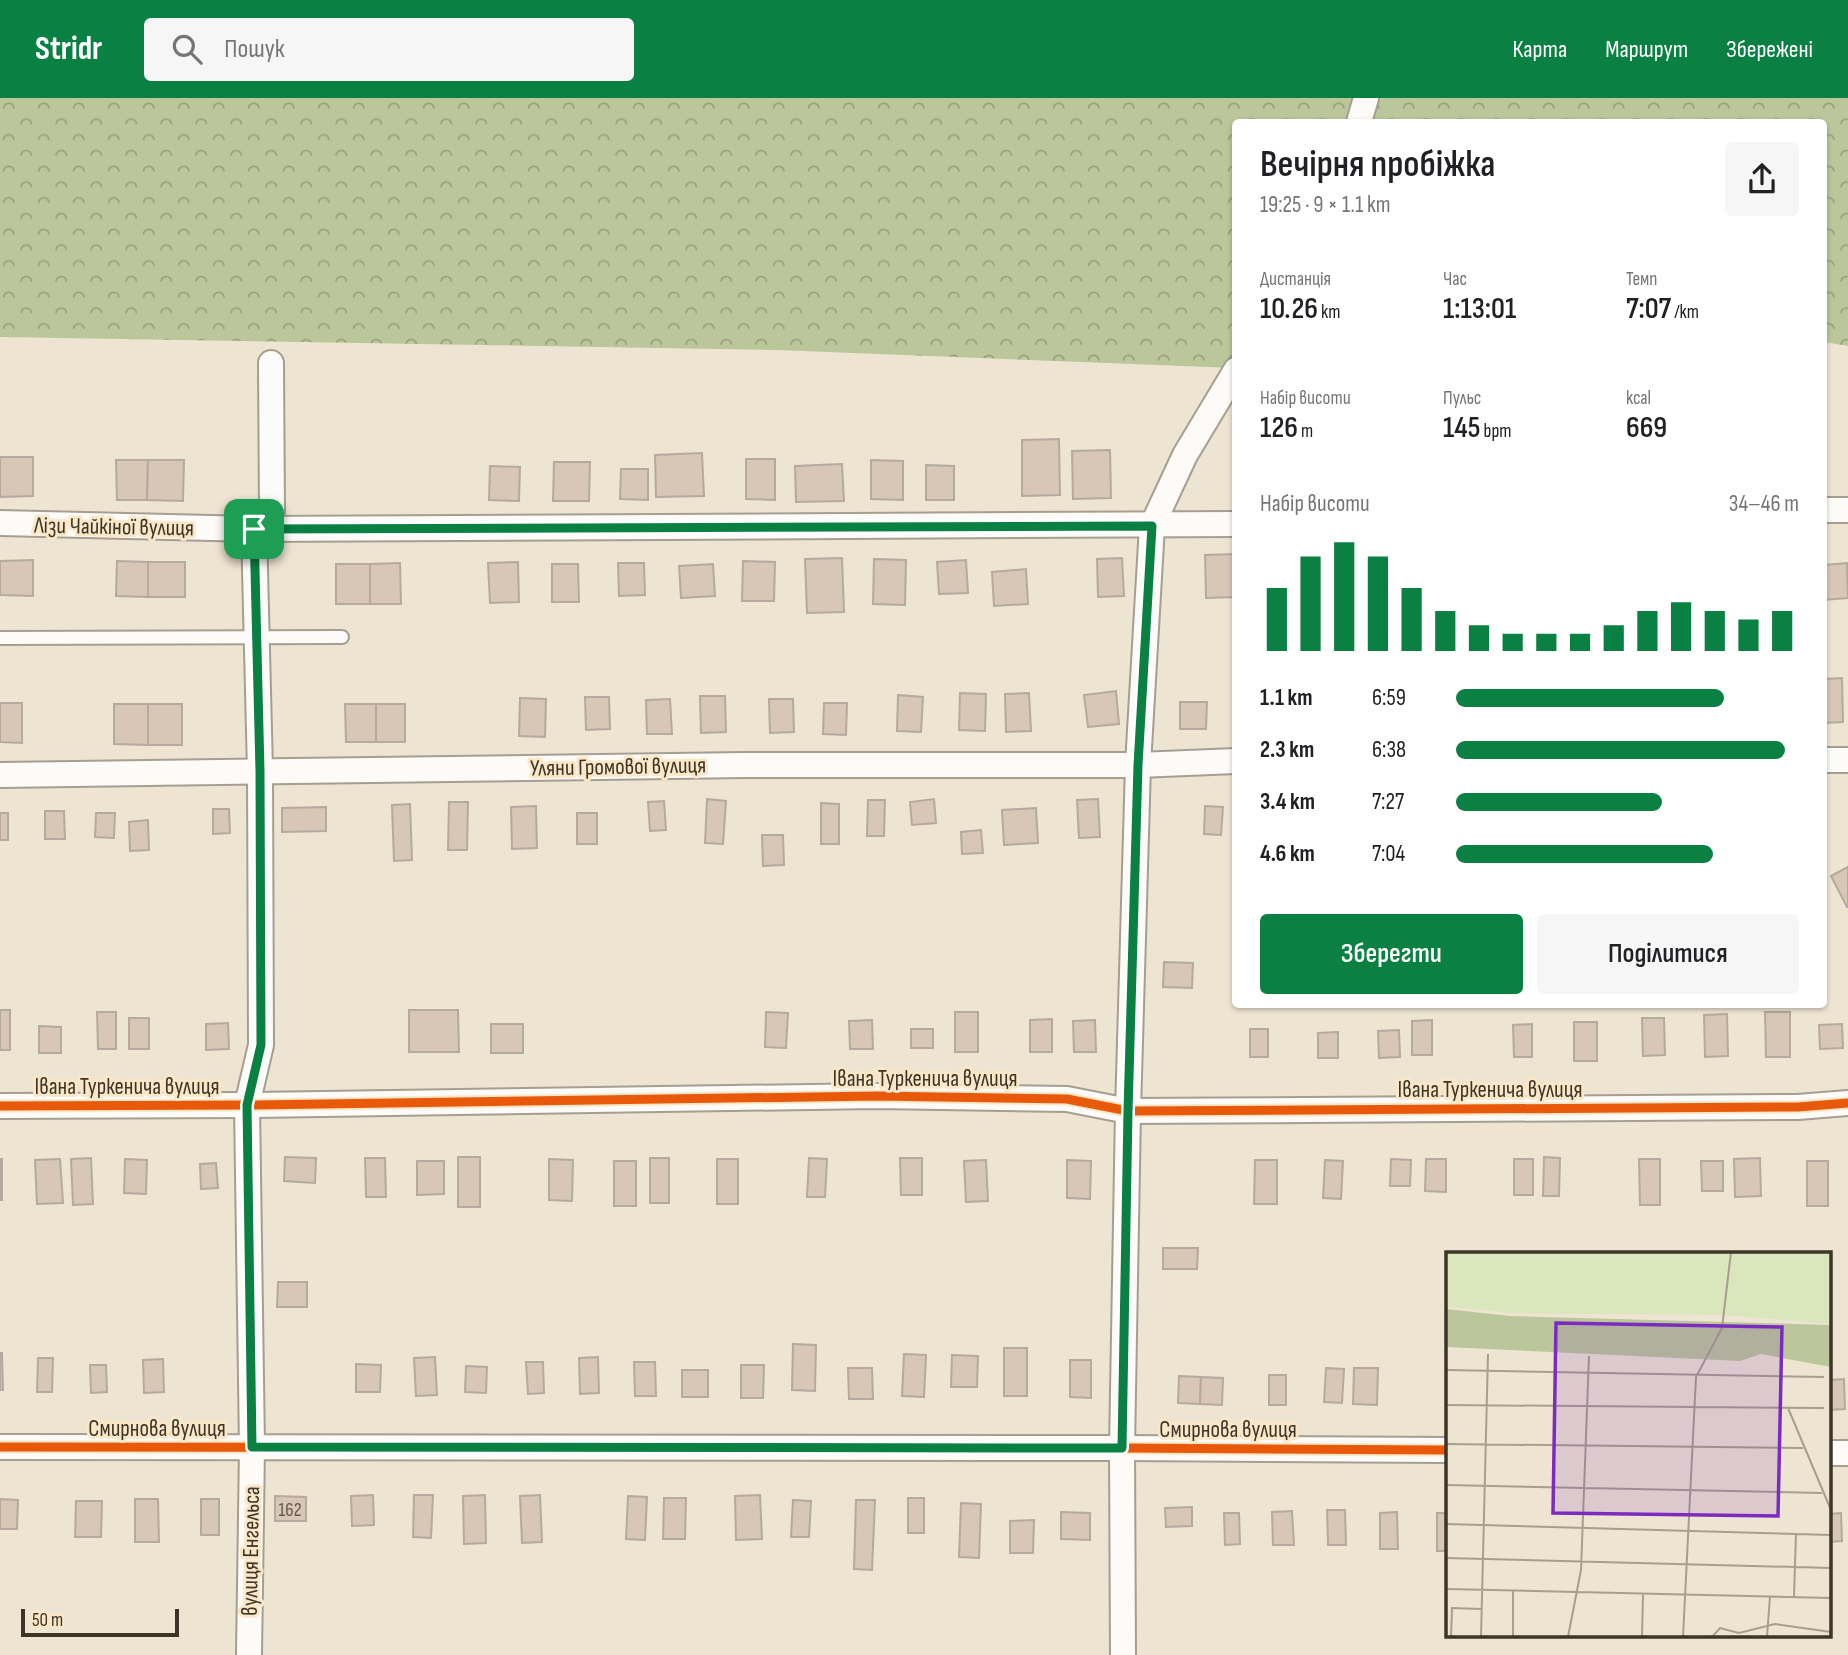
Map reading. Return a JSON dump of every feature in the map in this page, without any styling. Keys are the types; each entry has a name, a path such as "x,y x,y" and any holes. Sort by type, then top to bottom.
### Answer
{"street":[{"path":"1360,119 1366,98"},
{"path":"254,529 272,511 271,363"},
{"path":"1122,1655 1122,1448 1128,1111 1138,765 1152,526 1185,454 1232,377"},
{"path":"1827,510 1848,510"},
{"name":"Лізи Чайкіної вулиця","path":"0,523 254,529 1232,524"},
{"name":"вулиця Енгельса","path":"249,1655 252,1447 247,1105 261,1045 260,771 254,529"},
{"path":"1827,760 1848,760"},
{"name":"Уляни Громової вулиця","path":"0,775 746,765 1138,765 1232,761"},
{"name":"Івана Туркенича вулиця","path":"0,1106 877,1096 1067,1099 1128,1111 1784,1107 1848,1103"},
{"name":"Смирнова вулиця","path":"0,1447 1446,1450"},
{"path":"1830,1453 1848,1453"}],"lane":[{"path":"0,638 342,637"}],"green space":[{"path":"0,98 1848,98 1848,346 1827,342 1827,119 1232,119 1232,368 777,350 0,337"}],"building":[{"path":"1059,439 1060,495 1022,496 1022,440"},
{"path":"1110,450 1111,498 1073,499 1072,451"},
{"path":"702,453 704,496 656,497 655,455"},
{"path":"0,457 33,457 33,496 0,497"},
{"path":"746,459 775,459 775,500 746,499"},
{"path":"116,460 148,460 147,500 117,500"},
{"path":"148,460 184,460 183,501 147,500"},
{"path":"871,460 903,461 903,500 871,499"},
{"path":"554,462 590,462 589,501 553,501"},
{"path":"842,464 844,501 796,502 795,466"},
{"path":"926,465 954,466 954,500 926,500"},
{"path":"490,466 520,467 519,501 489,500"},
{"path":"621,469 648,469 648,500 620,499"},
{"path":"1232,554 1232,597 1206,598 1205,555"},
{"path":"842,558 844,612 807,613 805,559"},
{"path":"1122,558 1124,596 1098,597 1097,559"},
{"path":"874,559 906,560 905,605 873,604"},
{"path":"33,560 33,596 0,595 0,561"},
{"path":"966,560 968,593 939,594 937,562"},
{"path":"117,561 148,562 148,597 116,596"},
{"path":"743,561 775,562 774,601 742,601"},
{"path":"148,562 185,562 185,597 148,597"},
{"path":"518,562 519,602 490,603 488,563"},
{"path":"400,563 401,604 370,604 370,564"},
{"path":"618,563 644,563 645,595 619,596"},
{"path":"1847,563 1848,598 1827,600 1827,565"},
{"path":"336,564 370,564 370,604 336,604"},
{"path":"552,564 578,564 579,602 552,602"},
{"path":"713,564 715,596 681,598 679,566"},
{"path":"1026,569 1028,604 994,606 992,572"},
{"path":"1842,678 1843,722 1827,723 1827,679"},
{"path":"1116,691 1119,724 1088,727 1084,695"},
{"path":"960,693 986,694 985,731 959,730"},
{"path":"1029,693 1031,731 1006,732 1005,694"},
{"path":"898,695 923,697 921,732 897,731"},
{"path":"700,696 725,696 726,732 701,733"},
{"path":"585,697 609,697 610,729 586,730"},
{"path":"520,698 546,699 545,737 519,736"},
{"path":"670,699 672,734 647,734 646,700"},
{"path":"769,699 793,699 794,732 770,733"},
{"path":"1180,702 1207,702 1206,729 1180,729"},
{"path":"0,703 22,703 22,743 0,742"},
{"path":"824,703 847,703 846,735 823,734"},
{"path":"114,704 148,704 148,745 114,744"},
{"path":"148,704 182,704 182,745 148,745"},
{"path":"345,704 376,704 376,742 346,742"},
{"path":"376,704 405,704 405,742 376,742"},
{"path":"707,799 726,801 723,844 705,843"},
{"path":"934,799 936,823 912,825 910,802"},
{"path":"1098,799 1100,837 1079,838 1077,800"},
{"path":"868,800 885,800 884,836 867,836"},
{"path":"664,801 666,830 650,831 648,802"},
{"path":"449,802 468,802 467,850 448,850"},
{"path":"821,803 839,804 839,844 821,844"},
{"path":"410,804 412,860 394,861 392,805"},
{"path":"536,806 537,848 512,849 511,807"},
{"path":"1205,806 1223,807 1221,835 1204,834"},
{"path":"326,807 326,831 282,832 282,808"},
{"path":"1036,808 1038,843 1004,845 1002,810"},
{"path":"213,809 229,809 230,833 213,834"},
{"path":"45,811 64,811 65,839 45,839"},
{"path":"0,813 8,813 8,840 0,840"},
{"path":"96,813 115,813 114,838 95,837"},
{"path":"577,813 597,813 597,844 577,844"},
{"path":"148,820 149,850 130,851 129,822"},
{"path":"981,830 983,853 962,854 961,832"},
{"path":"762,835 783,835 784,865 763,866"},
{"path":"1848,867 1848,907 1847,907 1831,876"},
{"path":"1164,962 1193,963 1192,988 1163,987"},
{"path":"0,1010 10,1010 10,1050 0,1050"},
{"path":"409,1010 458,1010 459,1052 409,1052"},
{"path":"97,1012 116,1012 116,1049 98,1049"},
{"path":"766,1012 788,1013 786,1048 765,1047"},
{"path":"955,1012 978,1012 978,1052 955,1052"},
{"path":"1765,1012 1790,1012 1790,1057 1766,1057"},
{"path":"1727,1014 1728,1056 1705,1057 1704,1015"},
{"path":"129,1018 149,1018 149,1049 129,1049"},
{"path":"1642,1018 1664,1018 1665,1055 1643,1056"},
{"path":"1052,1019 1052,1052 1030,1052 1030,1020"},
{"path":"872,1020 873,1049 850,1049 849,1021"},
{"path":"1095,1020 1096,1052 1074,1052 1073,1021"},
{"path":"1432,1020 1432,1055 1412,1055 1412,1021"},
{"path":"1574,1022 1597,1022 1597,1061 1574,1061"},
{"path":"228,1023 229,1049 206,1050 206,1024"},
{"path":"491,1024 523,1024 523,1053 491,1053"},
{"path":"1532,1024 1532,1057 1514,1057 1513,1025"},
{"path":"1842,1024 1843,1048 1820,1049 1819,1025"},
{"path":"39,1026 61,1027 61,1053 39,1053"},
{"path":"911,1029 933,1029 933,1048 911,1048"},
{"path":"1250,1029 1268,1029 1268,1057 1250,1057"},
{"path":"1399,1030 1400,1057 1379,1058 1378,1031"},
{"path":"1338,1032 1338,1058 1318,1058 1318,1033"},
{"path":"285,1157 316,1158 315,1183 284,1181"},
{"path":"458,1157 480,1157 480,1207 458,1207"},
{"path":"1544,1157 1560,1158 1559,1196 1543,1196"},
{"path":"91,1158 93,1204 73,1205 71,1159"},
{"path":"365,1158 385,1158 386,1197 366,1197"},
{"path":"650,1158 669,1158 669,1203 650,1203"},
{"path":"809,1158 827,1159 825,1197 807,1197"},
{"path":"900,1158 922,1158 922,1195 901,1195"},
{"path":"1760,1158 1761,1196 1735,1197 1734,1159"},
{"path":"2,1159 2,1200 0,1200"},
{"path":"60,1159 63,1203 37,1204 35,1160"},
{"path":"125,1159 147,1160 146,1194 124,1193"},
{"path":"549,1159 573,1160 572,1201 549,1200"},
{"path":"717,1159 738,1159 738,1204 717,1204"},
{"path":"1391,1159 1411,1160 1410,1186 1390,1186"},
{"path":"1426,1159 1446,1159 1446,1192 1425,1191"},
{"path":"1514,1159 1533,1159 1533,1195 1514,1195"},
{"path":"1639,1159 1660,1159 1660,1205 1640,1205"},
{"path":"986,1160 988,1201 966,1202 964,1161"},
{"path":"1067,1160 1091,1161 1090,1199 1067,1198"},
{"path":"1255,1160 1277,1160 1277,1204 1254,1204"},
{"path":"1325,1160 1343,1161 1341,1199 1323,1198"},
{"path":"417,1161 444,1161 444,1194 417,1195"},
{"path":"614,1161 636,1161 636,1206 614,1206"},
{"path":"1701,1161 1723,1161 1723,1191 1702,1191"},
{"path":"1807,1161 1828,1161 1828,1206 1807,1206"},
{"path":"216,1163 218,1188 201,1189 200,1164"},
{"path":"1163,1248 1198,1248 1197,1269 1163,1269"},
{"path":"278,1282 307,1282 307,1307 277,1307"},
{"path":"793,1344 816,1345 815,1391 792,1390"},
{"path":"1004,1348 1027,1348 1027,1396 1004,1396"},
{"path":"2,1353 3,1390 0,1390"},
{"path":"904,1354 926,1355 924,1397 902,1396"},
{"path":"952,1355 978,1356 977,1387 951,1387"},
{"path":"435,1357 437,1395 416,1396 414,1358"},
{"path":"598,1357 599,1393 580,1394 579,1358"},
{"path":"38,1358 53,1358 52,1392 37,1392"},
{"path":"163,1359 164,1392 144,1393 143,1360"},
{"path":"1070,1360 1091,1360 1091,1398 1070,1397"},
{"path":"526,1362 543,1362 544,1393 528,1394"},
{"path":"634,1362 655,1362 656,1396 635,1396"},
{"path":"356,1364 381,1365 380,1392 356,1392"},
{"path":"90,1365 106,1365 107,1392 91,1393"},
{"path":"741,1365 764,1365 763,1398 741,1398"},
{"path":"466,1366 487,1367 486,1393 465,1392"},
{"path":"848,1368 872,1368 873,1399 849,1399"},
{"path":"1326,1368 1344,1369 1342,1403 1324,1402"},
{"path":"1354,1368 1378,1368 1377,1405 1353,1404"},
{"path":"682,1370 708,1370 708,1397 682,1397"},
{"path":"1269,1375 1286,1375 1286,1405 1269,1405"},
{"path":"1179,1376 1201,1377 1200,1404 1178,1403"},
{"path":"1201,1377 1223,1378 1222,1405 1200,1404"},
{"path":"1844,1379 1845,1409 1830,1410 1830,1380"},
{"path":"373,1495 374,1525 352,1526 351,1496"},
{"path":"414,1495 433,1495 431,1538 413,1537"},
{"path":"485,1495 486,1543 464,1544 463,1496"},
{"path":"540,1495 542,1542 522,1543 520,1496"},
{"path":"760,1495 762,1539 736,1540 735,1496"},
{"path":"275,1496 306,1497 306,1521 275,1521"},
{"path":"628,1496 647,1497 645,1540 626,1539"},
{"path":"664,1498 686,1498 685,1539 663,1539"},
{"path":"908,1498 924,1498 924,1533 908,1533"},
{"path":"0,1499 18,1500 17,1529 0,1529"},
{"path":"135,1499 158,1499 159,1542 135,1542"},
{"path":"201,1499 219,1499 219,1535 201,1535"},
{"path":"793,1500 811,1501 809,1537 791,1537"},
{"path":"856,1500 875,1500 872,1570 854,1569"},
{"path":"76,1501 102,1501 101,1537 75,1537"},
{"path":"961,1503 981,1504 979,1558 959,1557"},
{"path":"1192,1507 1192,1526 1166,1527 1165,1508"},
{"path":"1327,1510 1345,1510 1346,1545 1328,1545"},
{"path":"1292,1511 1294,1545 1273,1545 1272,1512"},
{"path":"1061,1512 1090,1513 1090,1540 1061,1539"},
{"path":"1397,1512 1398,1549 1380,1549 1380,1513"},
{"path":"1224,1513 1239,1513 1240,1544 1225,1545"},
{"path":"1437,1513 1446,1513 1446,1551 1437,1551"},
{"path":"1841,1513 1842,1541 1830,1542 1830,1514"},
{"path":"1034,1520 1033,1553 1010,1553 1010,1521"}],"cycle path":[{"path":"0,1106 877,1096 1067,1099 1128,1111 1798,1107 1848,1103"},
{"path":"0,1447 1446,1450"}],"route":[{"path":"1152,526 1138,765 1122,1448 252,1447 247,1105 261,1045 260,771 254,529 1152,526"}]}
